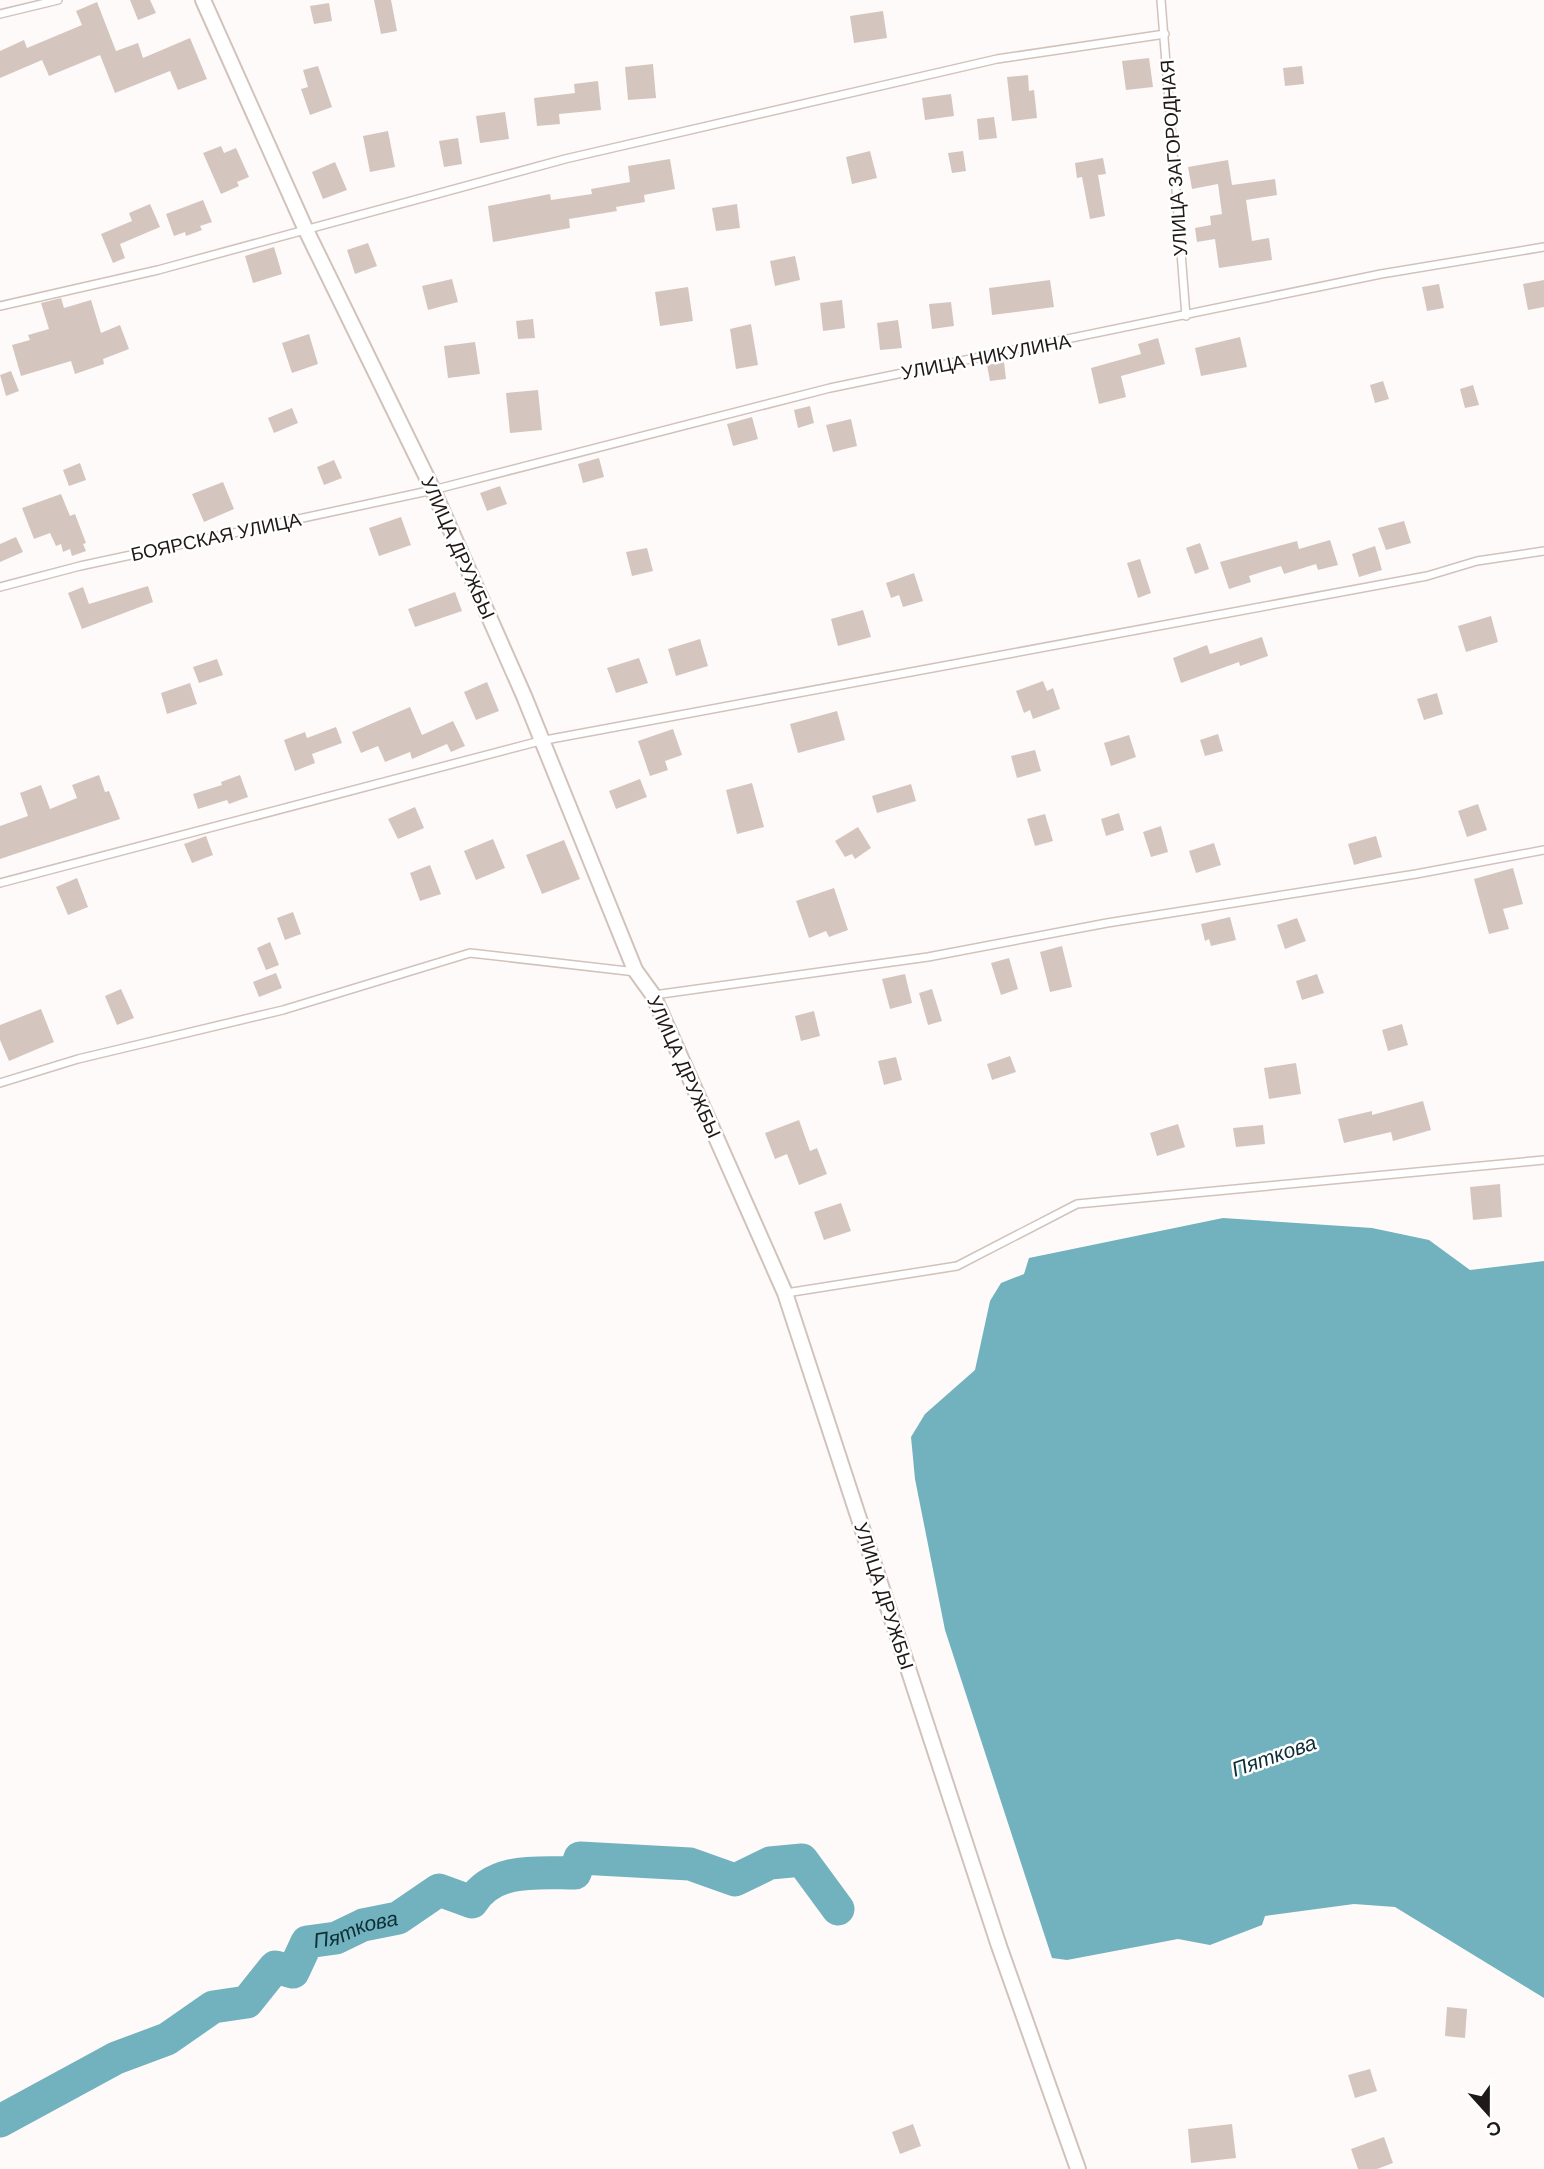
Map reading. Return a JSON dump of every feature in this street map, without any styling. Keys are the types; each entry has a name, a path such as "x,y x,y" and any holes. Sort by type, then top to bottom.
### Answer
{"street":[{"name":"УЛИЦА ДРУЖБЫ","path":"203,0 305,228 433,489 524,696 635,970"},
{"name":"УЛИЦА ДРУЖБЫ","path":"653,995 785,1293 999,1946 1078,2169"}],"lane":[{"path":"0,14 58,0"},
{"name":"УЛИЦА ЗАГОРОДНАЯ","path":"1161,0 1186,316"},
{"path":"0,306 158,270 565,159 997,59 1165,34"},
{"name":"УЛИЦА НИКУЛИНА","path":"433,489 830,388 1381,274 1544,247"},
{"name":"БОЯРСКАЯ УЛИЦА","path":"0,587 80,566 433,489"},
{"path":"0,883 540,741 1427,576 1476,561 1544,551"},
{"path":"0,1083 78,1059 283,1010 470,953 635,970 653,995 928,957 1107,923 1416,874 1544,850"},
{"path":"785,1293 957,1266 1077,1204 1544,1160"}],"water":[{"path":"1223,1218 1372,1228 1429,1240 1470,1270 1544,1261 1544,1998 1395,1907 1354,1904 1265,1916 1262,1925 1210,1945 1178,1939 1067,1960 1052,1958 945,1630 915,1479 911,1437 925,1414 975,1370 990,1301 1001,1283 1024,1274 1029,1258"}],"building":[{"path":"130,0 150,0 156,13 138,20"},
{"path":"374,0 391,0 397,31 381,34"},
{"path":"97,2 116,51 138,43 143,58 190,38 207,79 178,90 170,71 115,93 100,55 49,76 42,60 0,78 0,51 24,40 27,48 82,25 76,11"},
{"path":"329,3 332,21 314,24 310,6"},
{"path":"883,11 887,38 854,43 850,16"},
{"path":"1149,58 1153,87 1126,90 1122,61"},
{"path":"653,64 656,98 628,100 625,67"},
{"path":"318,66 332,107 310,115 301,89 308,87 303,70"},
{"path":"1302,66 1304,84 1285,86 1283,68"},
{"path":"1028,75 1029,91 1034,90 1037,118 1012,121 1007,77"},
{"path":"598,81 601,110 559,114 560,124 537,126 534,98 575,93 574,84"},
{"path":"951,94 954,116 925,120 922,98"},
{"path":"505,112 509,139 480,143 476,116"},
{"path":"994,117 997,138 979,140 977,119"},
{"path":"388,131 395,167 370,172 363,136"},
{"path":"458,138 462,164 444,167 439,141"},
{"path":"221,146 224,153 236,148 249,177 237,182 239,186 221,194 203,153"},
{"path":"870,151 877,178 852,184 846,157"},
{"path":"963,151 966,171 952,173 948,153"},
{"path":"1103,158 1106,174 1098,175 1105,216 1090,219 1082,177 1077,178 1075,163"},
{"path":"670,159 675,189 644,195 645,202 616,207 617,211 569,219 570,228 493,242 488,206 550,194 551,200 592,194 591,189 630,182 628,166"},
{"path":"1228,160 1232,185 1275,179 1277,195 1246,200 1252,241 1269,238 1272,260 1219,268 1215,239 1197,242 1195,228 1211,225 1210,216 1222,214 1218,184 1192,189 1188,167"},
{"path":"335,162 347,190 323,199 312,172"},
{"path":"203,200 212,222 200,226 202,230 186,236 185,232 174,236 166,214"},
{"path":"150,204 160,227 120,244 125,258 113,263 101,234 132,221 129,213"},
{"path":"737,204 740,228 716,231 712,208"},
{"path":"368,243 377,266 355,274 347,250"},
{"path":"274,247 282,274 253,283 245,256"},
{"path":"795,256 800,280 775,286 770,261"},
{"path":"452,279 458,302 428,310 422,286"},
{"path":"1050,280 1054,307 992,315 989,288"},
{"path":"1544,280 1544,307 1528,310 1523,284"},
{"path":"1439,284 1444,308 1427,311 1422,287"},
{"path":"688,287 693,321 660,326 655,292"},
{"path":"61,298 64,308 91,300 101,333 120,325 129,349 103,359 104,364 75,374 71,361 21,376 12,345 30,340 28,335 49,329 41,303"},
{"path":"842,300 845,328 823,331 820,303"},
{"path":"951,302 954,326 932,329 929,304"},
{"path":"533,319 535,338 518,339 516,321"},
{"path":"898,320 902,348 880,350 877,323"},
{"path":"751,324 758,365 736,369 730,329"},
{"path":"309,334 318,364 292,373 282,343"},
{"path":"1240,337 1247,367 1201,376 1195,348"},
{"path":"1158,338 1165,364 1121,376 1126,397 1099,404 1091,368 1141,354 1138,344"},
{"path":"475,342 480,374 448,378 444,346"},
{"path":"1004,362 1006,379 990,381 987,365"},
{"path":"11,371 19,391 6,396 0,375"},
{"path":"1383,381 1389,399 1375,403 1370,385"},
{"path":"1473,385 1479,405 1465,408 1460,389"},
{"path":"538,390 542,430 510,433 506,393"},
{"path":"810,406 814,423 798,428 794,410"},
{"path":"292,408 298,423 274,433 268,418"},
{"path":"752,417 758,439 733,446 727,424"},
{"path":"851,419 857,446 833,452 826,425"},
{"path":"599,458 604,477 583,483 578,464"},
{"path":"334,460 342,478 324,485 317,467"},
{"path":"80,463 86,480 69,486 63,470"},
{"path":"223,482 234,509 204,522 192,494"},
{"path":"500,486 507,504 487,511 480,493"},
{"path":"61,494 70,516 75,514 86,543 83,544 86,551 72,556 70,549 63,552 61,544 56,546 50,533 34,539 22,508"},
{"path":"401,517 411,545 379,556 369,528"},
{"path":"1404,521 1411,543 1386,550 1378,528"},
{"path":"16,537 23,552 0,562 0,544"},
{"path":"1330,540 1338,565 1318,570 1316,564 1284,574 1281,566 1249,576 1251,582 1229,589 1220,562 1297,541 1299,549"},
{"path":"1200,543 1209,569 1195,574 1186,548"},
{"path":"1375,546 1382,570 1359,577 1352,554"},
{"path":"647,548 653,571 632,576 626,552"},
{"path":"1140,559 1151,593 1138,598 1127,563"},
{"path":"914,573 923,601 903,607 899,595 891,598 886,583"},
{"path":"148,586 153,602 82,629 68,593 83,587 89,604"},
{"path":"455,592 462,611 415,627 408,609"},
{"path":"863,610 871,637 838,646 831,619"},
{"path":"1491,616 1498,642 1466,652 1458,626"},
{"path":"1262,637 1268,656 1240,666 1239,662 1181,683 1173,658 1207,645 1210,654"},
{"path":"700,639 708,666 676,676 668,649"},
{"path":"639,658 648,683 616,693 607,668"},
{"path":"217,659 223,675 199,683 193,667"},
{"path":"1043,681 1047,691 1053,688 1060,709 1033,719 1030,710 1024,713 1016,691"},
{"path":"487,682 499,711 476,720 464,692"},
{"path":"190,683 197,704 167,714 161,693"},
{"path":"1437,693 1443,714 1424,720 1417,699"},
{"path":"410,707 422,735 453,721 465,746 451,752 447,744 412,759 410,752 385,762 378,746 361,753 352,732"},
{"path":"837,711 845,740 798,753 790,724"},
{"path":"336,727 342,743 312,754 315,763 295,771 284,740 305,732 307,738"},
{"path":"673,729 682,755 665,761 668,770 650,776 638,741"},
{"path":"1218,734 1223,751 1205,756 1200,740"},
{"path":"1129,735 1136,757 1111,766 1104,743"},
{"path":"1035,750 1041,771 1017,778 1011,756"},
{"path":"99,775 105,792 109,791 120,819 0,859 0,826 28,816 20,793 41,785 50,809 77,798 72,785"},
{"path":"240,775 248,797 229,804 227,800 198,809 193,794 222,785 221,782"},
{"path":"640,779 647,797 616,809 609,791"},
{"path":"752,783 764,827 737,834 726,790"},
{"path":"911,784 916,801 877,813 872,796"},
{"path":"1478,804 1487,830 1467,837 1458,811"},
{"path":"415,807 424,828 398,839 388,819"},
{"path":"1119,813 1124,830 1106,836 1101,819"},
{"path":"1045,814 1053,841 1035,846 1027,819"},
{"path":"1161,826 1168,852 1151,857 1143,832"},
{"path":"858,827 871,848 855,859 852,854 845,857 835,841"},
{"path":"206,836 213,855 192,863 184,844"},
{"path":"1376,836 1382,857 1354,865 1348,844"},
{"path":"493,839 505,868 476,880 464,851"},
{"path":"564,840 580,879 542,894 526,855"},
{"path":"1214,843 1221,865 1196,873 1189,851"},
{"path":"430,865 441,894 420,901 410,873"},
{"path":"1513,868 1523,904 1503,909 1509,929 1489,934 1474,879"},
{"path":"77,878 88,907 68,915 56,887"},
{"path":"834,888 848,930 829,937 826,931 809,938 796,901"},
{"path":"293,912 301,934 285,940 277,918"},
{"path":"1230,917 1236,940 1211,946 1209,939 1205,941 1201,924"},
{"path":"1297,918 1306,941 1285,949 1277,925"},
{"path":"270,942 279,965 266,970 257,948"},
{"path":"1062,946 1072,987 1050,992 1040,952"},
{"path":"1009,958 1018,989 1001,995 991,963"},
{"path":"276,973 282,988 259,997 253,982"},
{"path":"905,974 912,1003 890,1009 882,979"},
{"path":"1317,974 1324,993 1302,1000 1296,981"},
{"path":"121,989 134,1018 117,1025 105,996"},
{"path":"932,989 942,1021 928,1025 919,993"},
{"path":"41,1009 54,1042 9,1061 0,1040 0,1025"},
{"path":"814,1011 820,1036 801,1041 795,1016"},
{"path":"1402,1024 1408,1045 1388,1051 1382,1030"},
{"path":"1010,1056 1016,1072 992,1080 987,1064"},
{"path":"896,1057 902,1080 884,1085 878,1061"},
{"path":"1296,1063 1301,1094 1269,1099 1264,1068"},
{"path":"1423,1101 1431,1130 1393,1141 1391,1132 1344,1143 1338,1119 1372,1111 1372,1115"},
{"path":"799,1120 810,1151 817,1148 827,1174 799,1185 787,1154 775,1159 765,1133"},
{"path":"1178,1124 1185,1147 1157,1156 1150,1133"},
{"path":"1263,1125 1265,1144 1236,1147 1233,1128"},
{"path":"1500,1184 1502,1217 1473,1220 1470,1187"},
{"path":"841,1203 851,1231 824,1240 814,1212"},
{"path":"1447,2007 1467,2009 1465,2038 1445,2036"},
{"path":"1370,2069 1377,2091 1355,2098 1348,2075"},
{"path":"913,2124 921,2146 900,2154 892,2132"},
{"path":"1232,2124 1236,2158 1191,2163 1188,2129"},
{"path":"1384,2137 1393,2163 1377,2169 1358,2169 1351,2149"}],"waterway":[{"name":"Пяткова","path":"0,2121 116,2058 167,2039 213,2007 247,2002 275,1967 293,1972 307,1942 336,1938 363,1925 398,1918 439,1890 472,1902 481,1891 505,1877 532,1873 575,1873 580,1858 690,1864 735,1880 770,1863 802,1860 838,1909"}]}
